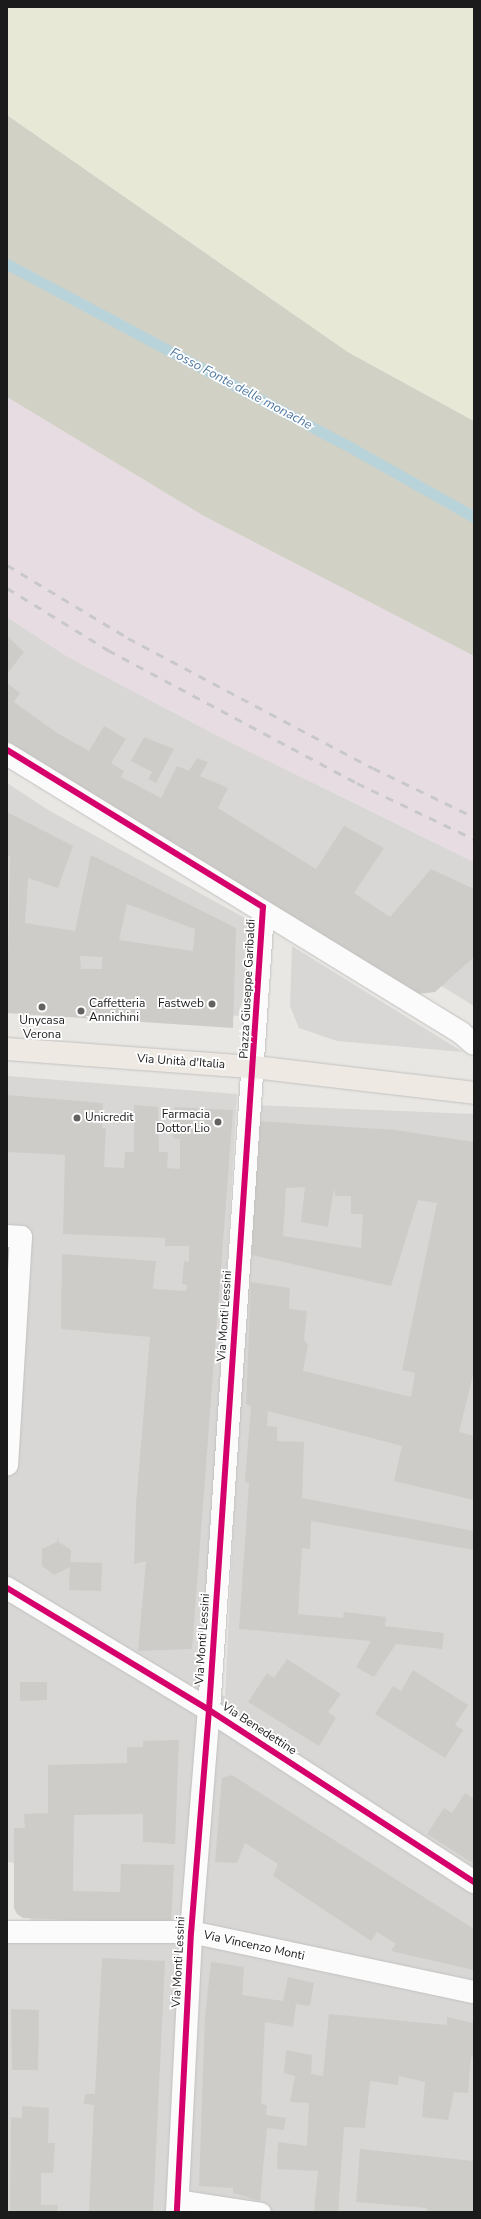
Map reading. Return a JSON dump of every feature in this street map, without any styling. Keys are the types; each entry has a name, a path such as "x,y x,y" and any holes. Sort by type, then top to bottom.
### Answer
{"main road":[{"name":"Via Unità d'Italia","path":"7,1049 254,1067 474,1093"}],"street":[{"path":"7,754 263,912"},
{"name":"Piazza Giuseppe Garibaldi","path":"254,1067 263,912 460,1032 474,1044"},
{"name":"Via Monti Lessini","path":"177,2205 191,1932 210,1710 254,1067"},
{"path":"7,1236 21,1237 7,1464"},
{"name":"Via Benedettine","path":"7,1588 210,1710 474,1882"},
{"name":"Via Vincenzo Monti","path":"7,1932 191,1932 474,1992"}],"lane":[{"name":"Via Monti Lessini","path":"177,2205 261,2212"}],"shaded area":[{"path":"7,115 348,352 474,421 474,656 204,516 7,397"},
{"path":"7,397 204,516 474,656 474,862 226,740 68,657 7,617"},
{"path":"7,617 68,657 226,740 474,862 474,1006 7,720"},
{"path":"7,783 50,811 245,918 261,932 238,1016 7,997"},
{"path":"292,946 463,1052 337,1041 299,1028 290,1006"},
{"path":"7,1076 237,1094 202,1693 225,1696 254,1105 474,1114 474,2212 7,2212 7,1929 29,1929 33,1886 16,1863 7,1862"}],"green space":[{"path":"7,7 474,7 474,421 348,352 7,115"}],"building":[{"path":"7,636 24,652 7,674"},
{"path":"7,683 20,693 14,702 57,733 89,751 104,726 126,739 111,763 124,771 121,777 161,798 177,766 189,771 197,758 208,762 200,776 228,788 218,808 316,869 344,826 384,848 354,893 390,917 431,869 474,889 474,957 435,992 419,994 360,960 7,741"},
{"path":"144,737 174,749 156,783 148,779 152,772 131,761"},
{"path":"7,812 73,846 58,888 28,878 25,923 75,931 91,855 236,928 233,1028 7,1013 10,856 7,856","holes":["127,904 195,929 193,951 119,940","80,956 102,957 102,969 81,969"]},
{"path":"7,1095 103,1103 102,1128 106,1128 104,1167 124,1168 125,1152 134,1152 134,1105 158,1107 159,1152 168,1152 167,1168 180,1169 180,1139 173,1138 174,1107 233,1110 192,1649 138,1651 146,1561 134,1564 136,1505 150,1337 61,1329 62,1254 156,1261 153,1289 186,1291 187,1285 182,1284 184,1261 189,1262 189,1246 165,1246 165,1238 63,1234 65,1155 7,1152"},
{"path":"256,1121 395,1130 474,1142 474,1371 459,1432 474,1436 474,1500 394,1481 402,1446 268,1411 267,1426 277,1427 277,1441 304,1442 302,1498 474,1531 474,1550 311,1521 310,1549 302,1548 298,1614 343,1618 344,1612 386,1617 385,1626 444,1633 442,1649 396,1644 374,1677 356,1667 371,1641 239,1629 249,1483 245,1482 251,1406 246,1404 251,1282 290,1288 289,1309 307,1311 304,1339 308,1345 303,1371 411,1397 415,1373 402,1370 437,1203 418,1200 391,1286 252,1255","holes":["305,1187 301,1222 328,1227 334,1188 335,1196 351,1196 351,1214 363,1214 361,1248 283,1236 286,1188"]},
{"path":"58,1537 59,1542 71,1550 70,1562 102,1563 101,1591 69,1590 70,1567 54,1575 42,1566 42,1549 57,1542"},
{"path":"287,1659 341,1694 328,1712 336,1718 319,1746 248,1702 267,1673 274,1678"},
{"path":"413,1670 468,1705 455,1725 463,1730 445,1758 375,1714 393,1686 401,1691"},
{"path":"20,1682 47,1682 47,1700 20,1701"},
{"path":"179,1740 175,1844 143,1842 143,1814 74,1815 73,1891 120,1892 121,1864 174,1865 171,1924 23,1918 17,1914 14,1908 14,1828 25,1828 24,1814 48,1813 48,1765 127,1763 127,1747 143,1747 143,1741"},
{"path":"232,1775 474,1929 474,1970 391,1951 396,1944 377,1932 371,1941 273,1876 278,1864 245,1843 237,1863 215,1862 222,1778"},
{"path":"465,1793 474,1799 474,1864 427,1834 444,1808 452,1813"},
{"path":"102,1958 165,1961 153,2212 89,2212 94,2105 84,2104 85,2094 95,2094"},
{"path":"211,1962 244,1967 242,1995 283,2001 288,1977 314,1983 310,2006 296,2004 293,2027 265,2022 261,2104 267,2105 266,2115 286,2118 284,2130 267,2128 260,2201 233,2193 233,2188 199,2186 205,2016"},
{"path":"11,2009 39,2010 38,2070 12,2070"},
{"path":"329,2014 447,2025 447,2017 474,2023 474,2057 471,2057 468,2093 454,2092 448,2120 422,2117 425,2082 399,2076 398,2085 370,2081 365,2128 344,2127 338,2212 314,2212 318,2171 277,2169 278,2142 307,2146 309,2103 290,2102 295,2076 284,2073 286,2050 312,2055 311,2074 323,2076"},
{"path":"22,2106 49,2108 48,2143 55,2143 53,2173 41,2173 41,2205 58,2205 57,2212 10,2212 11,2117 22,2118"},
{"path":"360,2149 474,2161 474,2212 427,2212 427,2208 356,2202"}],"waterway":[{"name":"Fosso Fonte delle monache","path":"7,264 341,442 474,517"}],"railway":[{"path":"7,565 128,638 373,768 474,817"},
{"path":"7,588 108,650 357,783 474,839"}],"cycle path":[{"path":"7,750 263,907 209,1710 191,1932 177,2212"},
{"path":"7,1588 209,1710 474,1882"}],"place":[{"name":"Fastweb","path":"212,1004"},
{"name":"Unycasa Verona","path":"42,1007"},
{"name":"Caffetteria Annichini","path":"81,1011"},
{"name":"Unicredit","path":"77,1118"},
{"name":"Farmacia Dottor Lio","path":"218,1122"}]}
